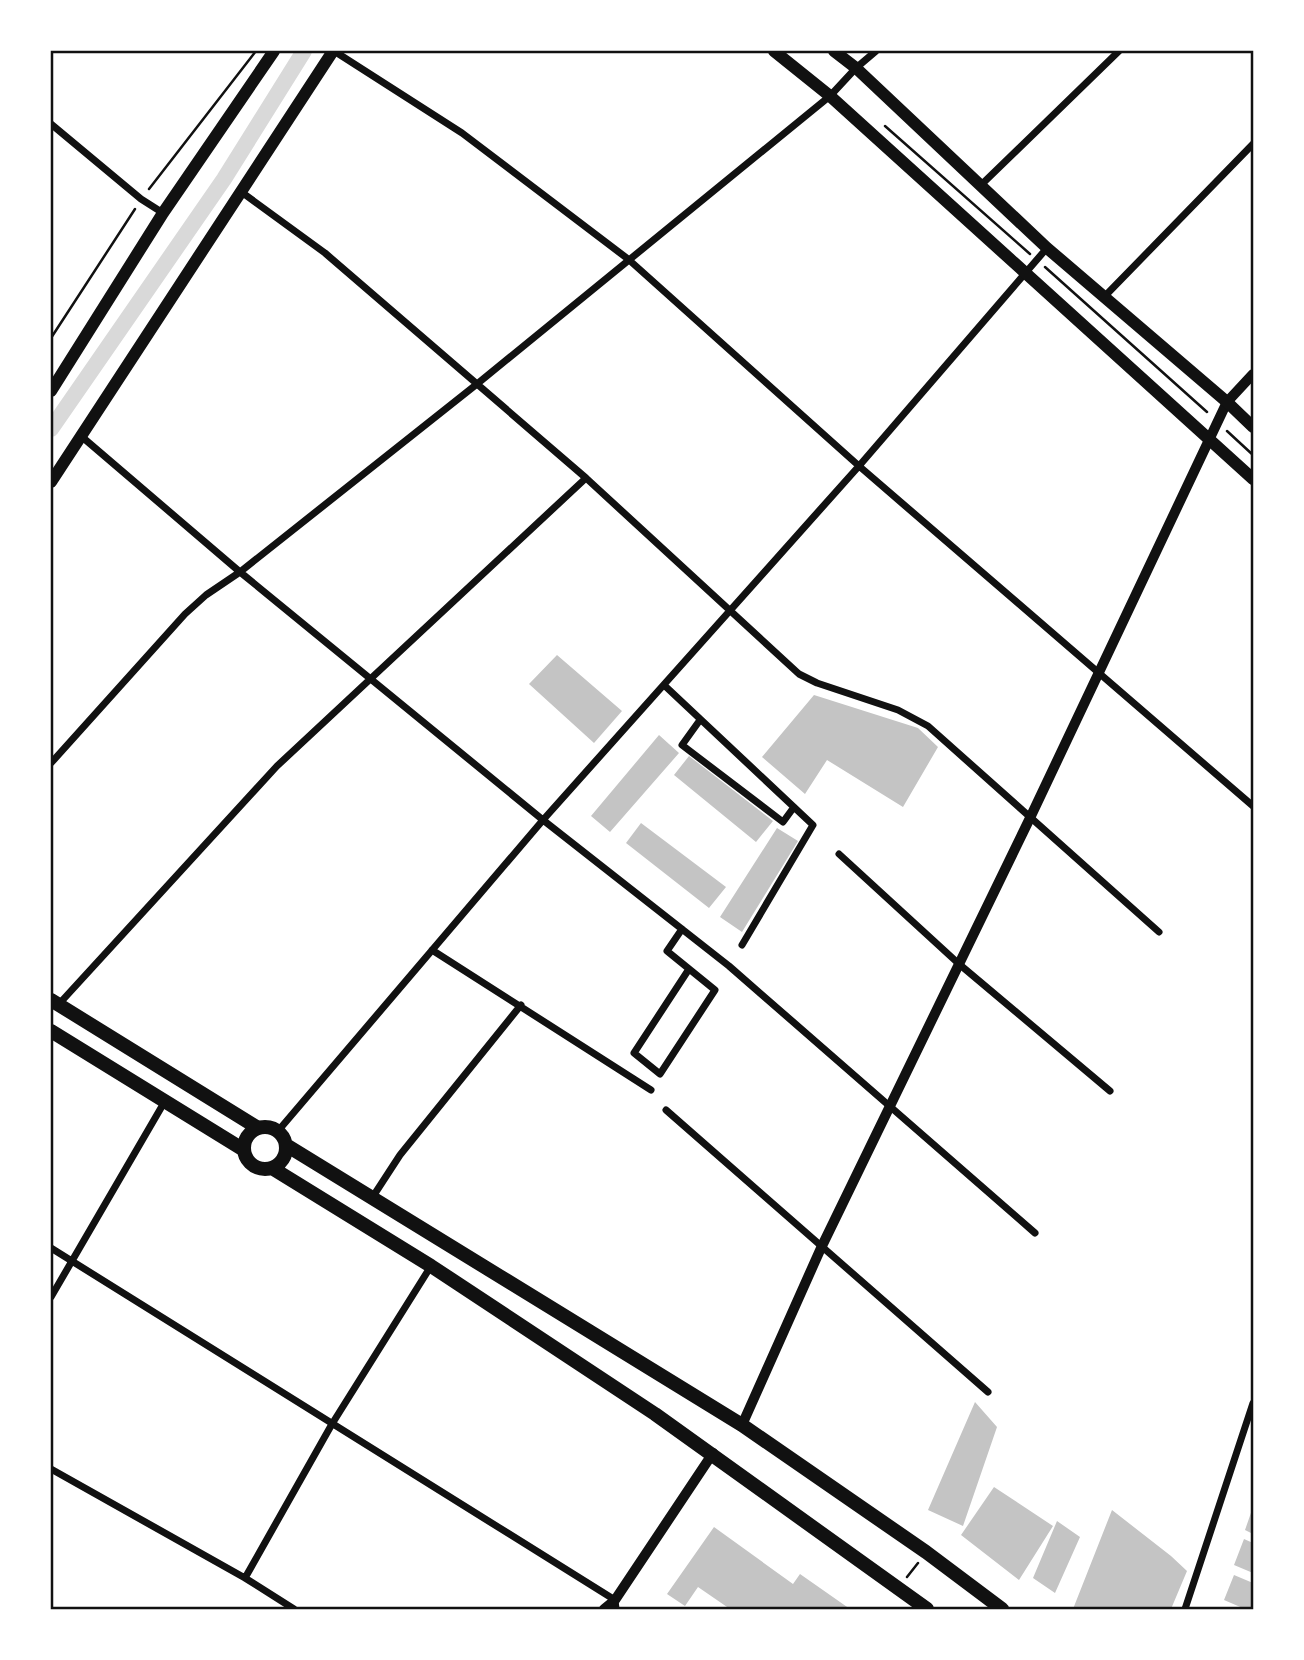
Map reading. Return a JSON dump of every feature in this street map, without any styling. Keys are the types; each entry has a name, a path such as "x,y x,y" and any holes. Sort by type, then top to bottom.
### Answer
{"main road":[{"path":"51,391 163,213 274,51"},
{"path":"51,482 333,51"},
{"path":"774,51 830,96 1253,479"},
{"path":"834,51 856,68 1047,248 1253,427"},
{"path":"55,1002 258,1128"},
{"path":"51,1031 244,1150 254,1166 272,1168 284,1157 286,1146"},
{"path":"244,1150 246,1138 258,1128 266,1126 278,1130 286,1146 742,1426 926,1552 1002,1609"},
{"path":"272,1168 431,1266 713,1453 927,1609"}],"street":[{"path":"333,51 462,133 628,259 859,466 1253,806"},
{"path":"51,762 185,614 206,595 240,572 477,384 830,96 876,51"},
{"path":"981,184 1119,51"},
{"path":"51,124 141,199 163,213"},
{"path":"1105,296 1253,144"},
{"path":"240,191 326,253 586,478 799,674 817,683 898,710 928,726 1158,932"},
{"path":"278,1130 543,820 859,466 1047,248"},
{"path":"742,1426 821,1248 1030,818 1227,402 1253,374"},
{"path":"81,436 240,572 543,820 729,966 1035,1233"},
{"path":"55,1002 277,766 586,478"},
{"path":"664,685 813,825 742,945"},
{"path":"700,720 682,745 783,822 794,807"},
{"path":"839,854 959,964 1110,1091"},
{"path":"682,929 667,951 715,990 660,1074 634,1052 689,969"},
{"path":"432,950 651,1090"},
{"path":"372,1198 400,1155 521,1005"},
{"path":"51,1297 165,1101"},
{"path":"666,1110 988,1392"},
{"path":"51,1248 615,1605"},
{"path":"245,1578 332,1424 431,1266"},
{"path":"1185,1609 1253,1403"},
{"path":"604,1609 615,1605 713,1453"},
{"path":"51,1469 245,1578 294,1609"}],"path":[{"path":"878,119 1253,455"},
{"path":"899,1588 926,1552"}],"building":[{"path":"557,655 622,711 594,743 529,684"},
{"path":"814,695 918,728 938,747 903,807 827,760 805,794 762,757"},
{"path":"659,735 679,753 610,832 591,816"},
{"path":"689,756 773,821 756,842 674,775"},
{"path":"641,823 726,887 709,908 626,843"},
{"path":"777,828 798,841 742,932 720,917"},
{"path":"975,1402 997,1427 963,1526 928,1510"},
{"path":"994,1487 1053,1526 1019,1580 961,1535"},
{"path":"1253,1507 1253,1534 1245,1530"},
{"path":"1112,1510 1187,1571 1171,1609 1073,1609"},
{"path":"1057,1521 1080,1537 1055,1593 1033,1578"},
{"path":"714,1527 793,1584 800,1574 850,1609 730,1609 698,1587 685,1606 667,1594"},
{"path":"1244,1539 1253,1543 1253,1573 1234,1565"},
{"path":"1234,1575 1253,1583 1253,1609 1245,1609 1224,1600"}],"waterway":[{"path":"51,429 224,179 304,51"}]}
